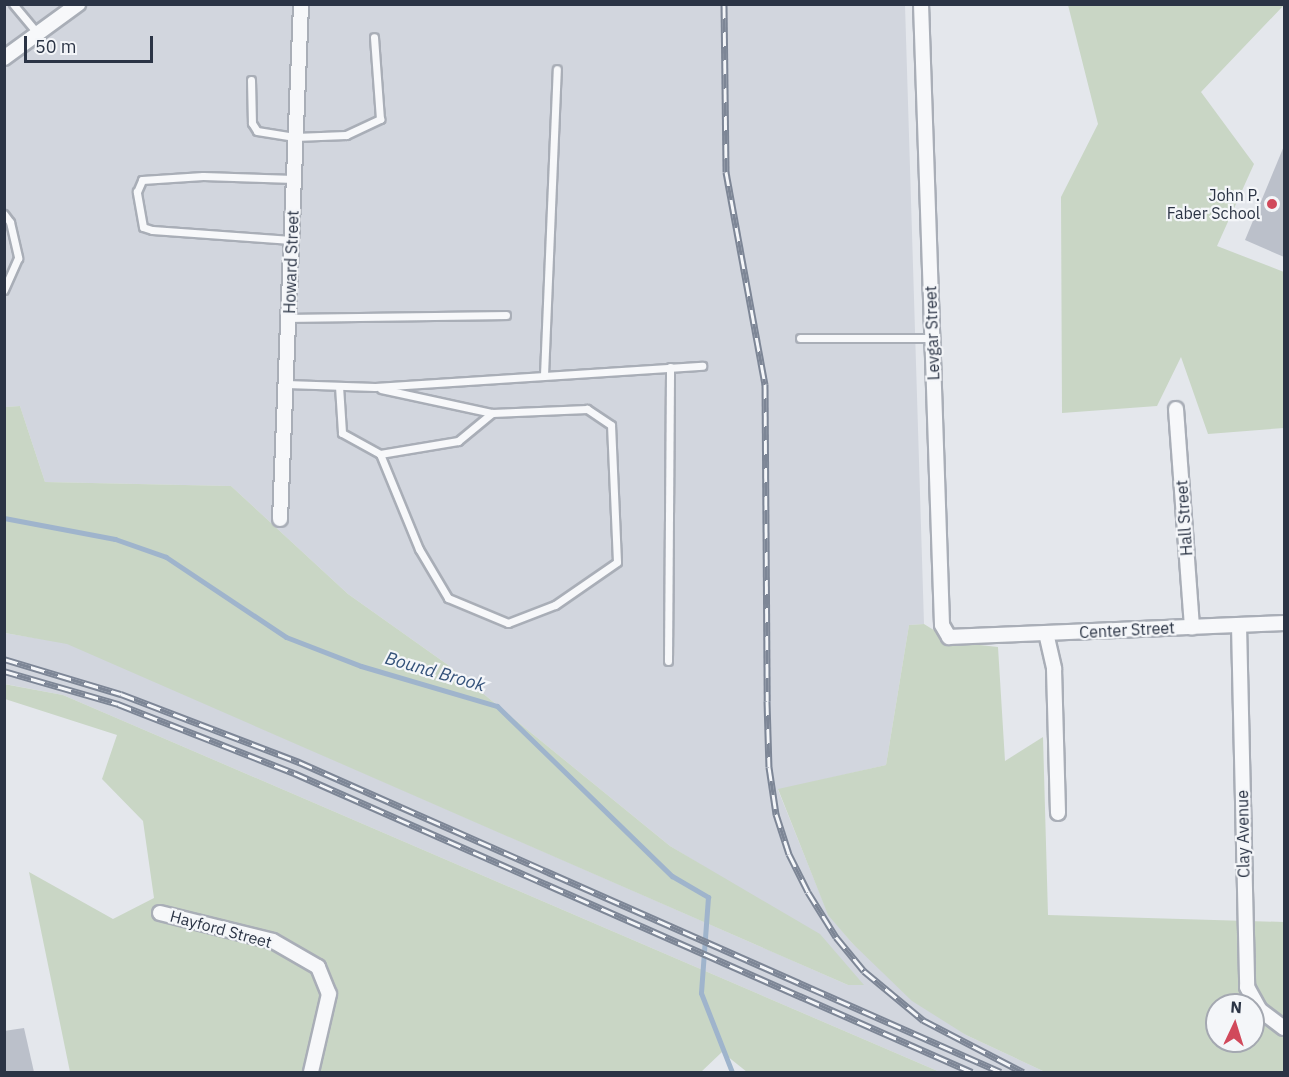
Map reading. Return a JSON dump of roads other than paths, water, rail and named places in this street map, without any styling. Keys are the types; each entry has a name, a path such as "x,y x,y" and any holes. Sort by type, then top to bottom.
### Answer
{"street":[{"path":"4,58 78,4"},
{"name":"Howard Street","path":"280,519 301,4"},
{"name":"Levgar Street","path":"921,4 942,625 949,637 970,637"},
{"name":"Hall Street","path":"1176,409 1192,627"},
{"name":"Center Street","path":"970,637 1284,623"},
{"name":"Clay Avenue","path":"1239,625 1247,987 1260,1010 1284,1028"},
{"path":"1046,633 1053,669 1058,813"},
{"name":"Hayford Street","path":"160,913 273,941 318,967 329,994 311,1072"}],"lane":[{"path":"13,4 38,33"},
{"path":"251,80 252,123 257,131 296,137 346,135 380,119 374,37"},
{"path":"544,375 557,69"},
{"path":"291,240 152,230 142,227 137,192 142,180 203,176 294,179"},
{"path":"4,213 10,222 18,258 4,290"},
{"path":"288,318 506,315"},
{"path":"800,338 932,338"},
{"path":"286,384 375,387 702,366"},
{"path":"668,662 670,367"},
{"path":"339,386 342,433 380,454 458,441 492,413"},
{"path":"375,387 492,413 587,409 611,425 617,562 555,605 508,623 448,598 418,549 380,454"}],"waterway":[{"name":"Bound Brook","path":"4,518 115,539 166,557 286,637 361,666 497,706 672,876 708,897 701,993 732,1072"}],"railway":[{"path":"724,4 726,172 765,384 767,701 769,767 776,814 789,854 808,892 836,937 864,971 923,1020 1023,1072"},
{"path":"4,659 121,694 299,762 1001,1072"},
{"path":"4,671 118,704 294,773 972,1072"}],"place":[{"name":"John P. Faber School","path":"1272,204"}]}
